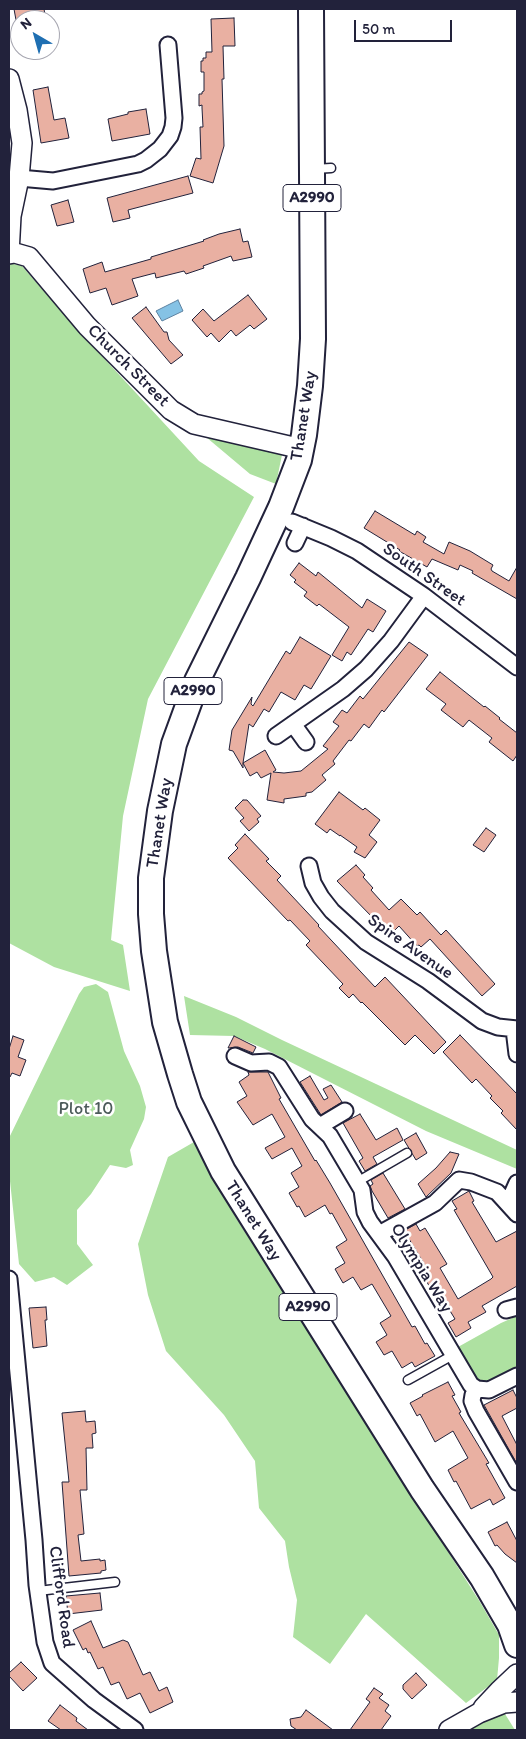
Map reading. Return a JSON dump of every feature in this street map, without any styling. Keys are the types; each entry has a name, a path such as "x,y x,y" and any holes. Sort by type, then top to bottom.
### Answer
{"main road":[{"name":"Thanet Way","path":"311,9 321,169 310,386 302,448 281,507 197,680 174,744 160,811 151,878 150,914 154,951 165,1022 189,1102 222,1171 422,1489 482,1577 510,1625 517,1645"},
{"name":"Thanet Way","path":"482,1577 517,1605"}],"street":[{"path":"19,178 53,181 138,164 160,149 170,136 174,118 168,45"},
{"path":"9,79 13,110 22,143 9,254"},
{"name":"Church Street","path":"9,254 15,253 29,257 86,326 171,410 194,424 302,448"},
{"name":"South Street","path":"295,543 297,524 357,551 424,596 517,666"},
{"path":"276,736 343,688 366,669 396,635 424,596"},
{"path":"293,724 306,742"},
{"name":"Spire Avenue","path":"308,866 320,897 332,911 366,942 428,981 482,1021 498,1027 516,1029"},
{"path":"516,1029 517,1054"},
{"name":"Olympia Way","path":"235,1056 251,1063 269,1062 279,1068 312,1119 330,1136 362,1190 367,1216 395,1256 468,1381 477,1389"},
{"path":"320,1126 345,1111"},
{"path":"379,1234 435,1203 459,1180 471,1182 497,1192 512,1209"},
{"path":"512,1209 517,1183"},
{"name":"Clifford Road","path":"9,1280 38,1591 46,1642 52,1663 94,1700 135,1730"},
{"path":"517,1376 489,1390 477,1389 472,1401 517,1482"},
{"path":"479,1713 517,1674"},
{"path":"449,1730 479,1713 504,1702 517,1702"}],"lane":[{"path":"357,1182 407,1153"},
{"path":"408,1380 453,1355"},
{"path":"38,1591 115,1582"}],"green space":[{"path":"9,263 22,266 75,327 199,461 254,497 148,699 123,816 111,940 123,945 130,991 54,967 9,943"},
{"path":"181,416 284,445 276,484 250,474"},
{"name":"Plot 10","path":"96,984 108,992 124,1051 140,1086 146,1107 144,1119 130,1150 133,1165 126,1168 110,1165 91,1194 77,1210 77,1244 93,1265 67,1285 54,1277 35,1282 19,1264 9,1172 9,1138 79,994 84,987"},
{"path":"184,996 236,1017 517,1150 517,1169 426,1131 265,1049 234,1036 190,1035"},
{"path":"194,1142 236,1218 480,1602 499,1635 497,1680 466,1703 366,1614 330,1664 293,1637 297,1600 285,1541 259,1508 255,1461 224,1415 166,1351 148,1295 138,1244 168,1157"},
{"path":"517,1316 517,1369 493,1383 482,1384 474,1379 467,1369 471,1367 458,1347"},
{"path":"497,1711 505,1714 515,1730 458,1730"}],"water":[{"path":"178,300 183,311 162,321 156,311"}],"building":[{"path":"14,9 44,10 14,10"},
{"path":"234,18 235,46 223,46 224,146 213,183 190,176 196,158 201,159 200,127 203,127 202,105 199,106 199,94 202,94 204,91 204,72 201,72 201,61 203,61 203,58 206,58 206,52 212,52 211,19"},
{"path":"48,87 54,120 65,118 69,138 41,143 33,90"},
{"path":"146,109 150,134 112,141 108,119 128,114 128,112"},
{"path":"188,176 193,193 128,210 130,218 113,222 107,198"},
{"path":"68,200 74,222 57,226 51,205"},
{"path":"240,229 243,242 248,241 252,257 233,261 231,256 186,274 184,271 156,278 155,273 132,279 138,296 112,305 106,288 90,293 83,269 102,262 105,272 151,259 151,257 204,241 219,234"},
{"path":"248,295 267,319 254,329 250,325 236,336 231,330 219,342 211,333 207,337 192,320 203,309 214,321"},
{"path":"146,307 164,332 167,332 169,340 183,355 171,364 132,318"},
{"path":"375,511 415,535 417,531 426,537 423,542 444,554 449,542 470,551 493,565 492,571 509,581 517,567 517,599 472,573 473,571 460,565 458,570 432,559 427,567 399,551 364,528"},
{"path":"299,563 316,576 318,572 362,608 367,599 386,611 373,632 368,629 351,655 347,652 342,661 332,655 349,627 319,604 317,606 304,596 307,592 294,582 296,580 290,575"},
{"path":"300,637 331,656 311,689 304,685 295,700 281,692 269,712 264,709 253,727 249,724 243,768 233,751 229,750 232,730 252,697 251,704 253,706 286,651 290,654"},
{"path":"409,642 428,655 384,712 382,710 369,728 364,724 351,741 349,740 333,761 335,764 322,775 326,780 312,792 306,793 306,796 284,799 284,803 267,800 271,773 261,778 257,772 250,776 243,763 265,750 276,770 273,772 301,771 328,749 323,746 339,726 333,722 342,710 347,713 360,696 363,699"},
{"path":"440,672 517,733 517,755 513,761 489,742 492,738 469,720 463,727 441,710 446,704 426,689"},
{"path":"339,792 380,820 369,835 377,842 365,858 354,852 357,847 340,835 330,829 327,833 315,824"},
{"path":"243,800 247,800 261,816 257,819 259,822 249,831 240,821 244,818 235,808"},
{"path":"486,828 496,835 484,852 473,845"},
{"path":"245,834 269,859 266,861 281,876 277,880 375,987 385,977 446,1042 434,1054 415,1035 405,1045 353,994 349,998 339,988 343,984 306,945 310,941 290,920 288,921 228,858 238,848 235,845"},
{"path":"356,865 365,875 363,877 373,888 371,890 389,910 401,899 417,915 420,912 441,935 446,930 495,984 482,996 430,939 421,947 417,946 399,926 391,934 337,881"},
{"path":"460,1035 517,1094 517,1130 501,1113 503,1111 490,1098 492,1096 476,1079 472,1083 443,1052"},
{"path":"13,1036 24,1040 18,1057 26,1060 20,1076 12,1073 9,1077 9,1049"},
{"path":"234,1036 256,1047 253,1053 238,1047 228,1048"},
{"path":"248,1072 268,1072 281,1098 279,1099 330,1183 412,1327 415,1326 425,1344 427,1343 435,1356 415,1367 412,1362 402,1368 392,1351 384,1355 376,1342 387,1335 380,1323 391,1316 372,1284 361,1290 353,1277 343,1283 335,1269 345,1263 336,1247 347,1240 332,1213 330,1214 325,1205 305,1217 299,1206 297,1207 289,1193 299,1187 291,1173 302,1166 292,1148 272,1159 265,1148 285,1137 272,1114 253,1125 237,1102 247,1096 239,1082 249,1075"},
{"path":"310,1076 324,1100 328,1098 323,1089 331,1085 342,1102 321,1115 300,1082"},
{"path":"360,1114 376,1140 397,1128 403,1140 373,1157 377,1164 365,1171 359,1161 363,1158 343,1123"},
{"path":"416,1133 427,1153 416,1160 404,1140"},
{"path":"450,1152 459,1154 451,1173 426,1197 418,1184"},
{"path":"383,1173 405,1209 388,1218 370,1186 373,1184 371,1180"},
{"path":"469,1191 474,1201 472,1202 496,1242 517,1231 517,1286 482,1306 486,1312 468,1322 471,1328 456,1337 448,1323 455,1319 436,1288 432,1291 423,1275 429,1272 409,1239 403,1242 398,1234 416,1224 420,1231 425,1228 447,1264 440,1268 458,1299 493,1277 454,1210 457,1209 452,1201"},
{"path":"46,1307 47,1346 33,1348 29,1308"},
{"path":"448,1382 455,1395 452,1396 461,1412 459,1413 489,1463 486,1464 505,1498 493,1505 490,1499 471,1509 448,1470 468,1458 453,1431 435,1442 420,1414 417,1416 410,1403"},
{"path":"513,1390 517,1398 517,1408 502,1416 517,1445 517,1464 484,1405"},
{"path":"85,1411 86,1422 95,1421 96,1433 92,1434 93,1448 86,1448 87,1490 80,1490 84,1534 78,1535 81,1561 105,1560 106,1570 101,1571 101,1573 69,1576 62,1482 69,1482 62,1413"},
{"path":"507,1522 517,1541 517,1563 497,1545 495,1546 488,1532"},
{"path":"100,1593 102,1610 68,1614 66,1596"},
{"path":"91,1621 103,1648 123,1640 128,1642 143,1675 150,1672 159,1691 167,1687 173,1702 150,1713 140,1693 127,1699 119,1682 111,1685 103,1667 98,1669 90,1652 88,1653 86,1648 83,1650 73,1630"},
{"path":"21,1662 37,1678 23,1691 9,1676 9,1673"},
{"path":"416,1673 427,1685 412,1699 403,1689 403,1685"},
{"path":"374,1688 383,1694 379,1698 389,1705 385,1711 391,1716 381,1730 350,1730 370,1702 366,1699"},
{"path":"60,1705 77,1718 76,1721 88,1730 61,1730 48,1721"},
{"path":"306,1710 333,1730 297,1730 291,1726 290,1719 301,1717"}]}
